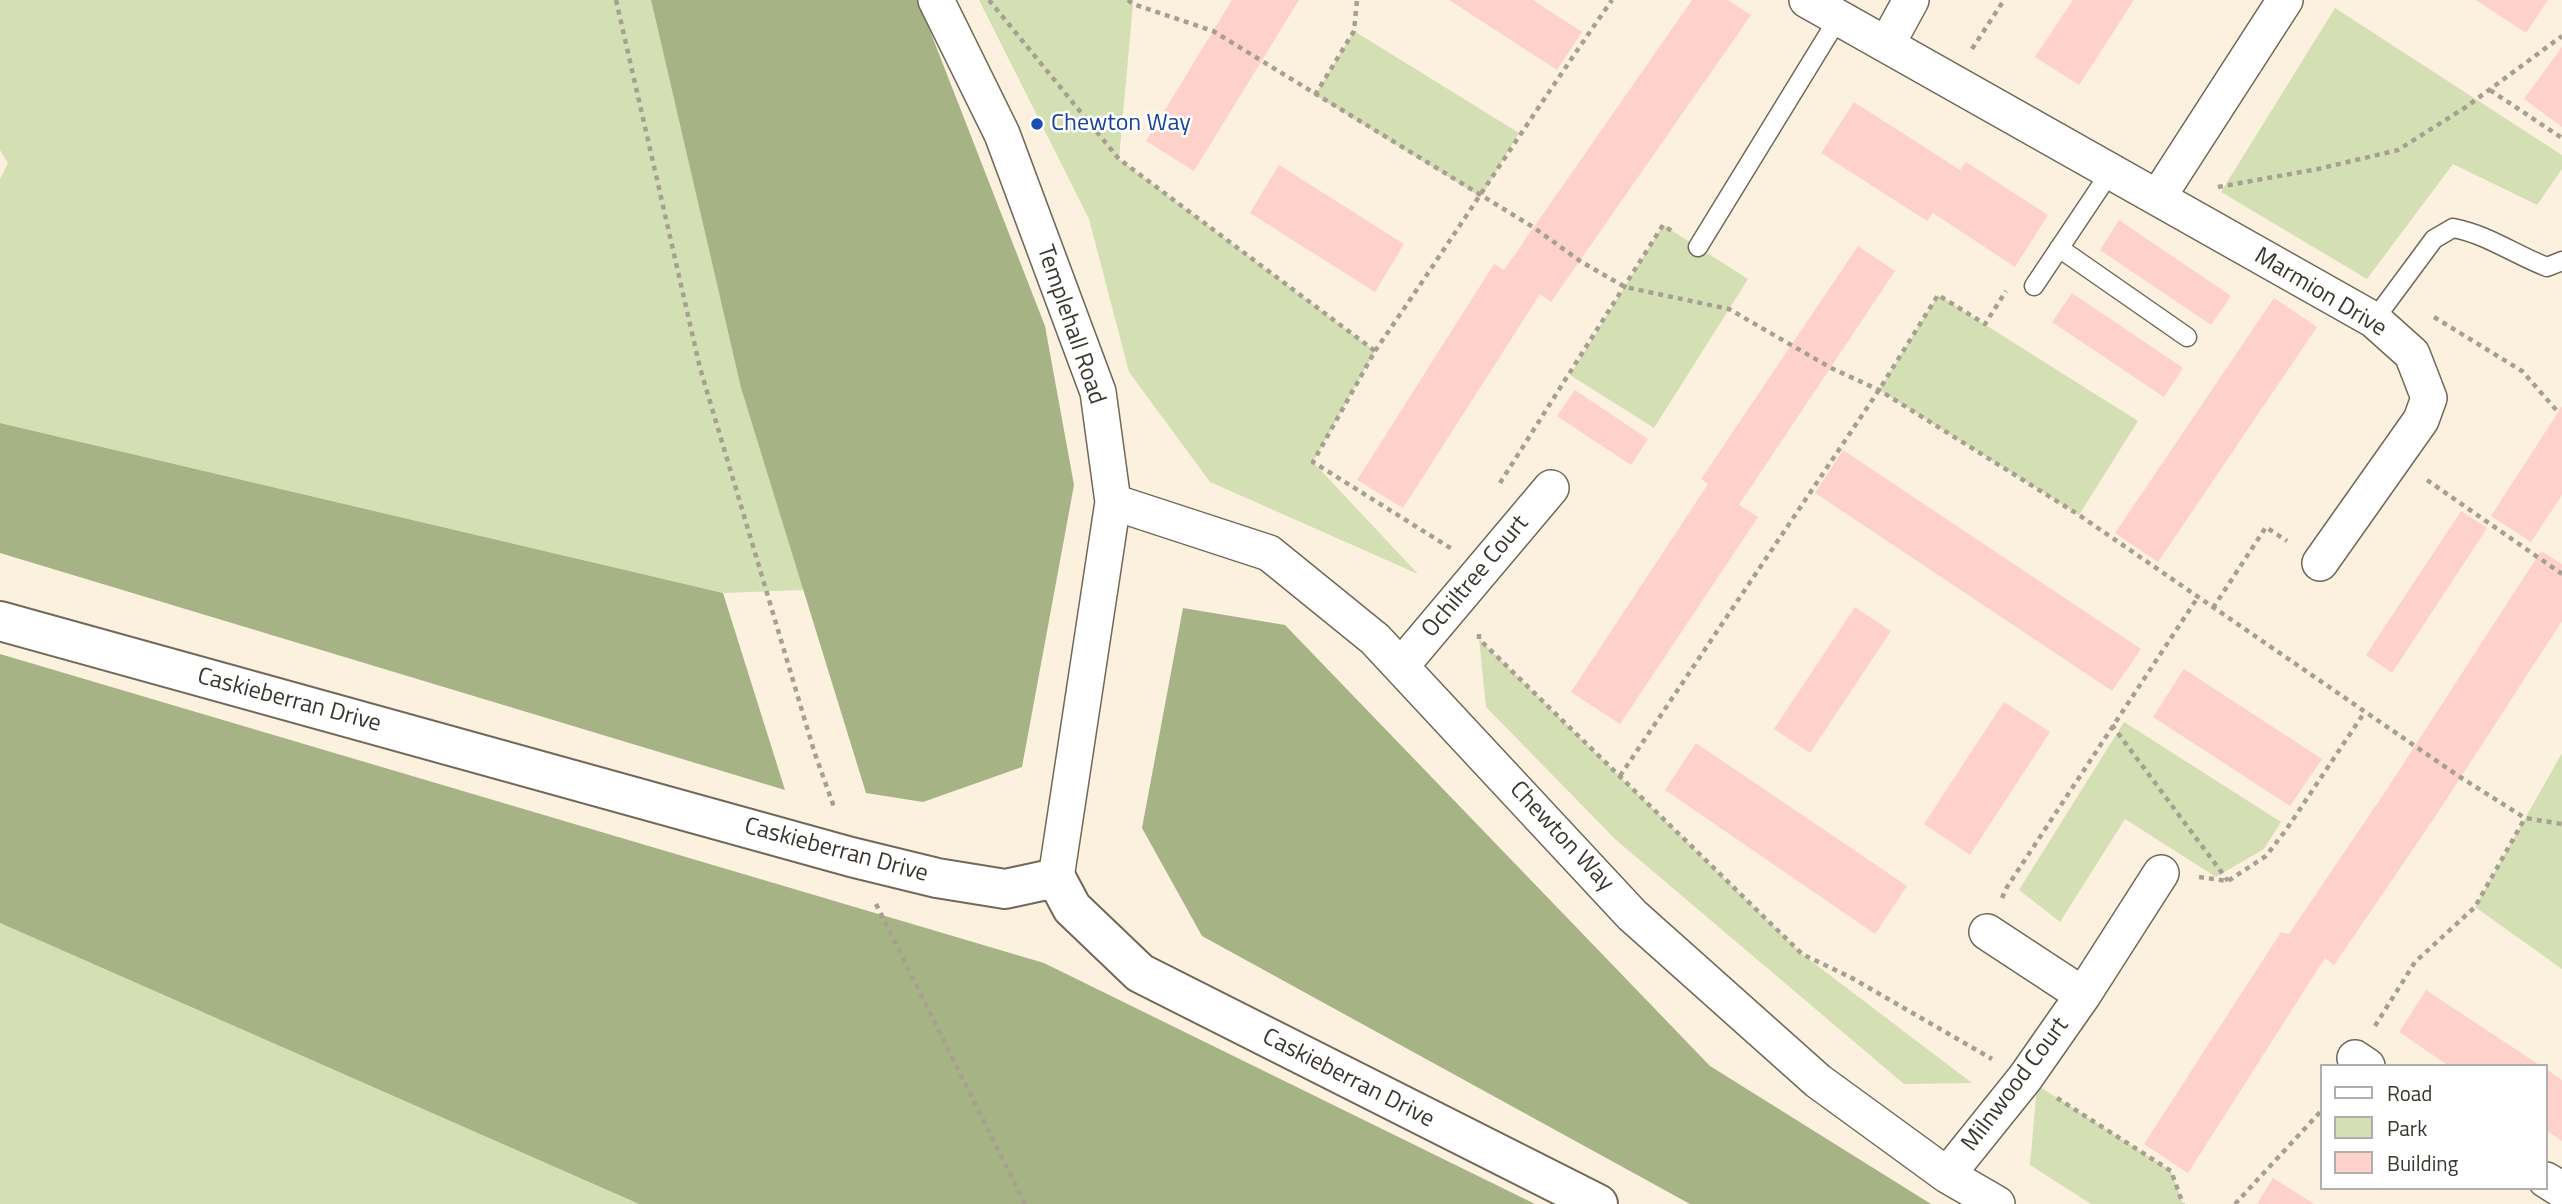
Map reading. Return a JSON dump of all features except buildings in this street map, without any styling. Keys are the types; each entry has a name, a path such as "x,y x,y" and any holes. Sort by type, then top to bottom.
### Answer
{"street":[{"name":"Templehall Road","path":"936,0 1002,134 1098,392 1113,502 1056,878"},
{"name":"Marmion Drive","path":"1807,0 2158,197 2385,306 2412,354 2429,398 2421,420 2320,563"},
{"path":"1887,44 1911,0"},
{"path":"2158,197 2285,0"},
{"name":"Ochiltree Court","path":"1401,666 1550,488"},
{"name":"Chewton Way","path":"1113,502 1269,553 1376,639 1632,915 1818,1081 1947,1175 1997,1204"},
{"name":"Caskieberran Drive","path":"0,621 851,857 937,878 1005,890 1056,878 1072,908 1140,973 1598,1204"},
{"name":"Milnwood Court","path":"1947,1175 2025,1078 2083,995 2161,873"},
{"name":"Milnwood Court","path":"1987,932 2083,995"}],"lane":[{"path":"1698,247 1839,17"},
{"path":"2034,286 2111,171"},
{"path":"2385,306 2434,239 2453,228 2478,233 2526,259 2547,267 2562,261"},
{"path":"2059,248 2187,337"}],"path":[{"path":"616,0 700,368 814,751 851,857 1025,1204"},
{"path":"989,0 1119,159 1376,351"},
{"path":"1128,0 1213,32 1625,287 1729,309 1831,368 1879,390 2079,515 2364,713 2525,818 2562,824"},
{"path":"1315,94 1354,31 1357,0"},
{"path":"1612,0 1520,133 1376,351 1312,462 1483,568 1479,639 1802,954 1850,977 2025,1078 2171,1171 2183,1204"},
{"path":"1951,80 2004,0"},
{"path":"2158,197 2318,169 2398,150 2490,90 2562,36"},
{"path":"2490,90 2562,138"},
{"path":"1499,485 1663,225 1698,247"},
{"path":"1620,776 1879,390 1938,295 1985,324 2015,276 2034,286"},
{"path":"2385,306 2522,371 2558,412"},
{"path":"2395,457 2562,575"},
{"path":"2213,608 2266,527 2320,563"},
{"path":"1987,932 2007,887 2198,597"},
{"path":"2161,873 2228,881 2266,856 2364,713"},
{"path":"2112,725 2228,881"},
{"path":"2361,1062 2415,962 2474,907 2525,818"},
{"path":"2235,1204 2320,1112"}],"green space":[{"path":"0,0 651,0 741,388 804,590 723,593 0,423 0,179 8,163 0,150"},
{"path":"651,0 918,0 1045,326 1074,485 1022,767 923,802 866,793 741,388"},
{"path":"979,0 1128,0 1133,4 1119,159 1375,351 1313,462 1418,574 1210,482 1129,372 1089,219"},
{"path":"2335,8 2562,155 2562,169 2537,205 2453,164 2367,279 2221,192"},
{"path":"1354,31 1519,133 1481,197 1315,95"},
{"path":"1663,225 1748,279 1654,428 1570,375"},
{"path":"1938,295 2138,421 2079,515 1879,390"},
{"path":"0,423 723,593 785,790 0,553"},
{"path":"1183,608 1285,625 1710,1066 1931,1204 1690,1204 1202,936 1142,828"},
{"path":"1479,639 1802,954 1972,1083 1904,1084 1616,840 1486,707"},
{"path":"0,654 1044,963 1535,1204 639,1204 0,923"},
{"path":"2124,722 2281,822 2264,849 2216,877 2125,819 2060,922 2019,890"},
{"path":"2562,753 2562,969 2475,907"},
{"path":"0,923 639,1204 0,1204"},
{"path":"2037,1085 2171,1171 2183,1204 2091,1204 2030,1165"}],"place":[{"name":"Chewton Way","path":"1037,124"}]}
